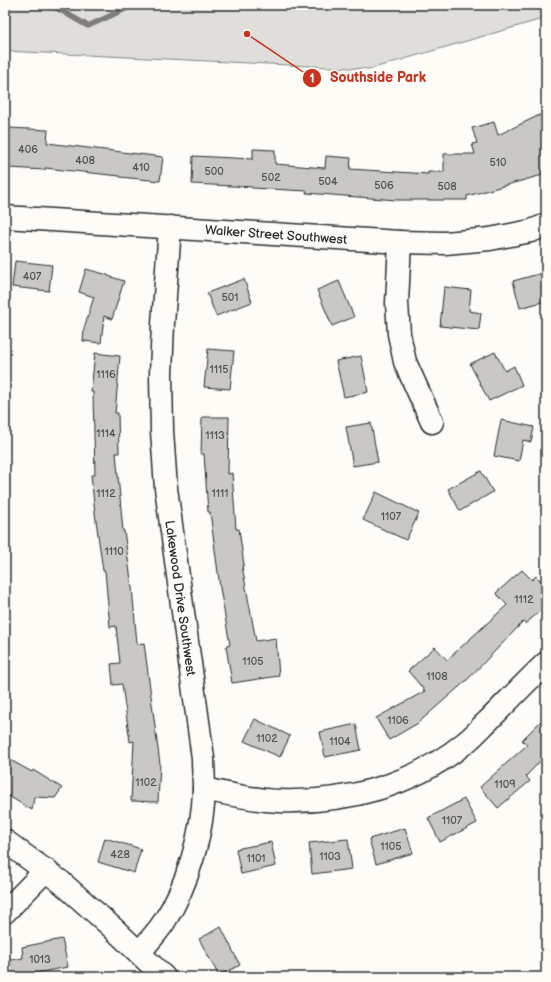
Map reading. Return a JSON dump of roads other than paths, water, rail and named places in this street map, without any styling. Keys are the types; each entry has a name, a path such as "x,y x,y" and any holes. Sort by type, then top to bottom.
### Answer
{"street":[{"name":"Walker Street Southwest","path":"5,217 400,242 445,243 490,239 546,225"},
{"name":"Lakewood Drive Southwest","path":"139,953 164,923 180,894 191,864 201,820 204,789 203,758 166,488 162,431 161,374 170,228"},
{"path":"400,242 397,304 399,334 405,362 432,422"},
{"path":"204,789 278,801 313,801 348,796 383,787 415,776 444,760 467,742 546,664"},
{"path":"5,841 46,870 114,929 164,977"},
{"path":"5,912 46,870"}],"waterway":[{"path":"51,5 88,26 134,5"}],"place":[{"name":"Southside Park","path":"247,34"}]}
